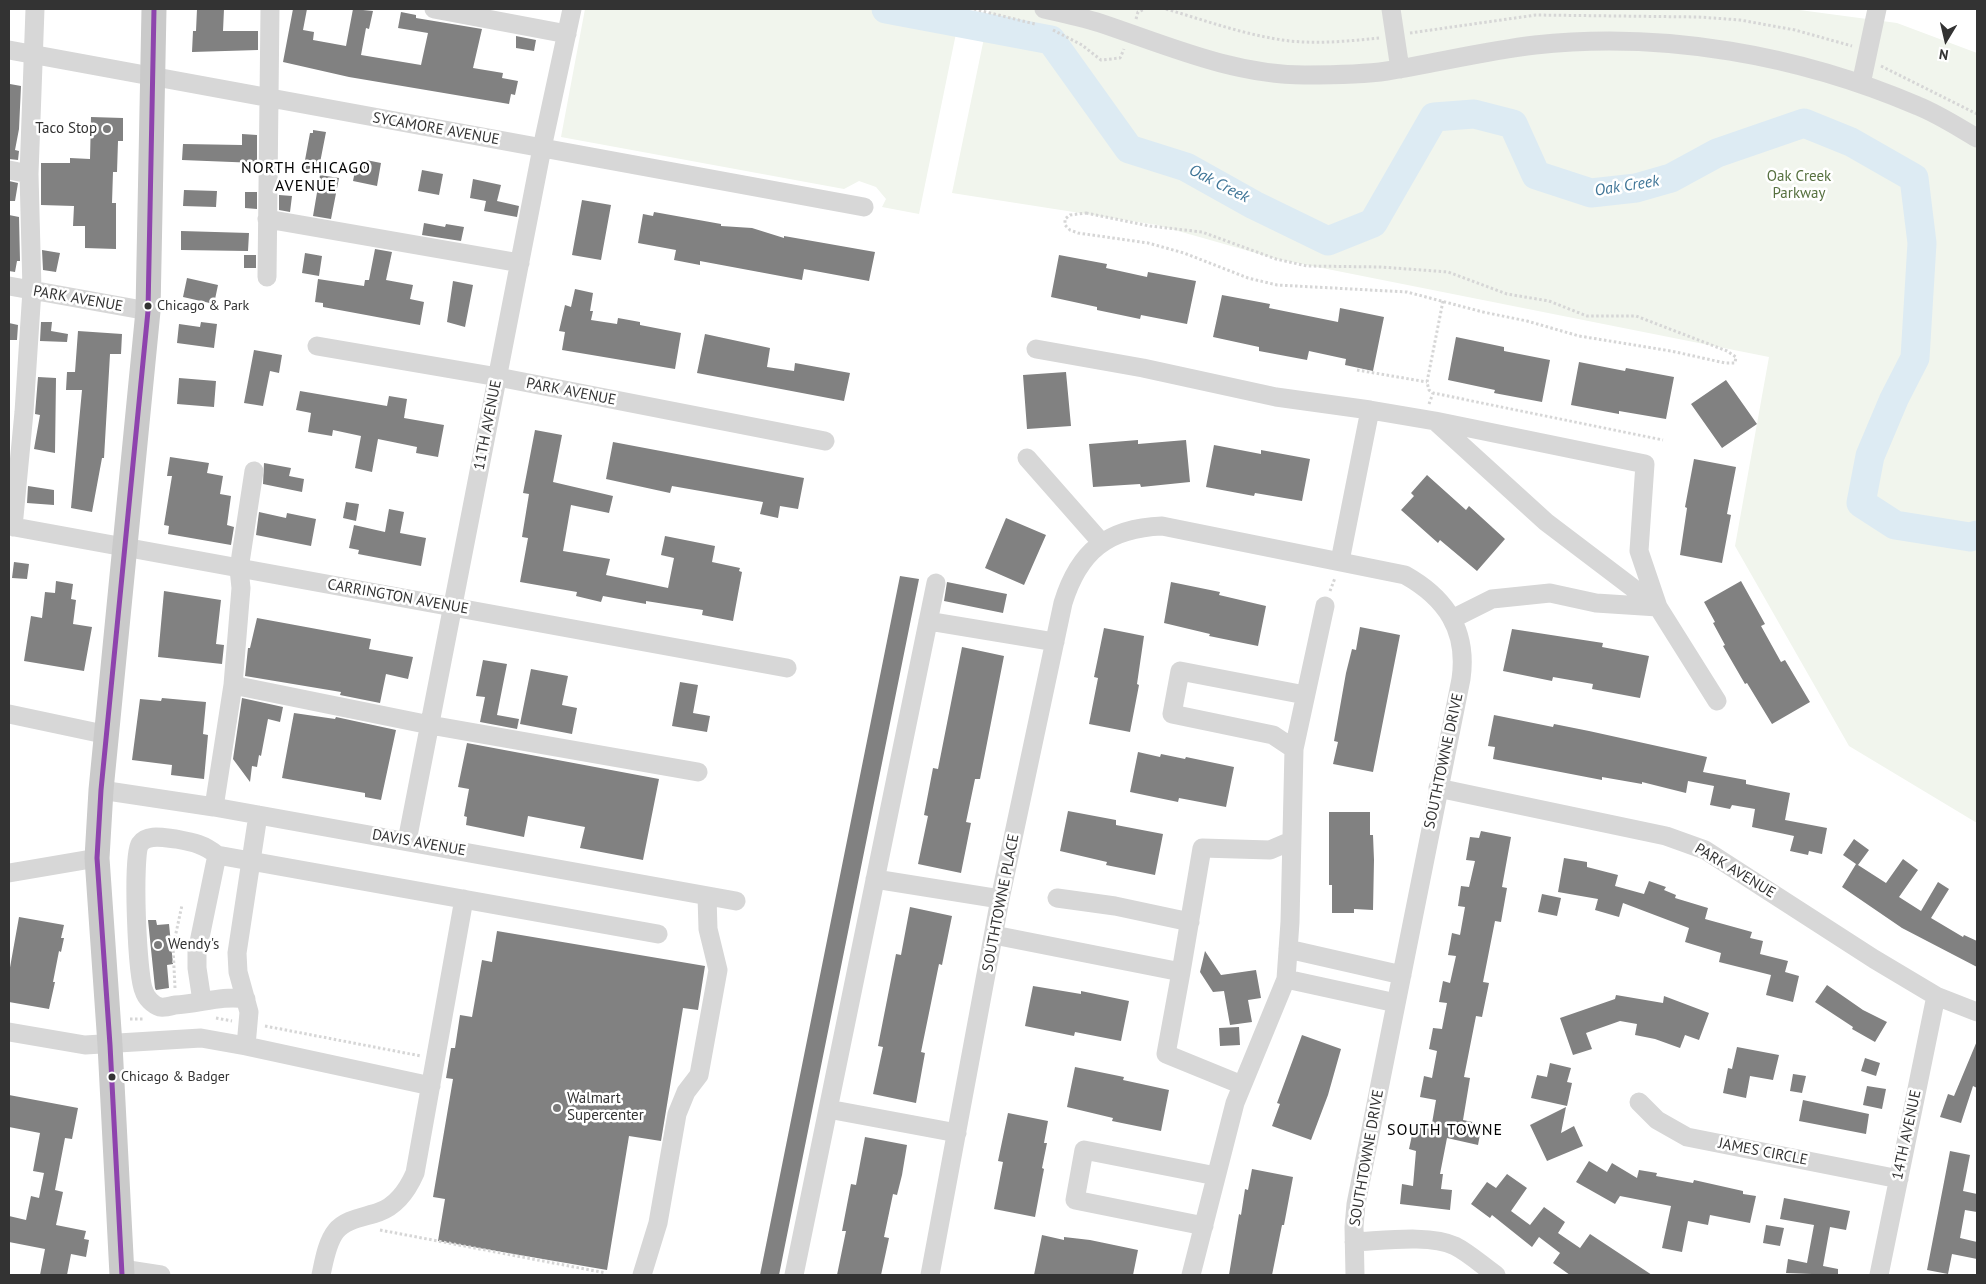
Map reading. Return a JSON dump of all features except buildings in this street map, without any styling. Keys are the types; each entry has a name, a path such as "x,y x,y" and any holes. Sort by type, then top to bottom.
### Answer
{"main road":[{"path":"122,1272 110,1045 97,858 101,790 108,735 148,311 154,9"}],"street":[{"path":"11,527 16,410 32,290 29,174 35,55 35,9"},
{"path":"267,277 270,9"},
{"path":"434,9 567,34"},
{"name":"11TH AVENUE","path":"407,841 542,148 572,9"},
{"path":"1391,9 1400,69"},
{"path":"1861,84 1877,9"},
{"path":"1041,17 1097,22 1179,52 1266,72 1304,75 1384,72 1535,45 1614,42 1692,45 1776,59 1861,84 1919,106 1977,138"},
{"name":"SYCAMORE AVENUE","path":"9,50 864,207"},
{"path":"9,170 29,174"},
{"path":"267,219 520,263"},
{"name":"PARK AVENUE","path":"9,286 148,311"},
{"name":"PARK AVENUE","path":"317,346 498,378 825,441"},
{"path":"1036,349 1143,368 1276,396 1435,421 1645,464 1640,551 1658,607 1717,701"},
{"path":"1340,561 1370,410"},
{"path":"1435,421 1546,522 1658,607"},
{"path":"1027,458 1101,542"},
{"path":"214,807 233,685 240,588 239,568 254,471"},
{"name":"SOUTHTOWNE DRIVE","path":"1101,542 1117,534 1140,527 1162,526 1405,575 1426,586 1440,600 1452,619 1461,641 1464,661 1358,1190 1354,1242 1355,1275"},
{"name":"CARRINGTON AVENUE","path":"11,527 787,668"},
{"name":"SOUTHTOWNE PLACE","path":"930,1275 1000,899 1055,642 1070,580 1085,558 1101,542"},
{"path":"794,1275 936,583"},
{"path":"1452,619 1492,599 1550,593 1596,603 1658,607"},
{"path":"1191,1275 1235,1102 1286,979 1294,749 1325,606"},
{"path":"928,621 1055,642"},
{"path":"1294,749 1273,735 1172,714 1180,671 1305,695"},
{"path":"233,685 430,725 698,772"},
{"path":"9,714 108,735"},
{"name":"PARK AVENUE","path":"1438,788 1666,836 1705,850 1874,959 1936,996 1977,1012"},
{"name":"DAVIS AVENUE","path":"101,790 214,807 736,901"},
{"path":"246,1046 249,1024 246,999 238,972 237,953 258,815"},
{"path":"246,999 230,996 205,1009 176,1005 160,1007 148,999 143,990 139,958 136,869 137,851 140,843 147,838 160,837 195,842 207,846 218,854 658,934"},
{"path":"1242,1085 1166,1054 1202,848 1270,850 1291,841"},
{"path":"205,1009 196,968 197,952 218,854"},
{"path":"9,873 97,858"},
{"path":"875,879 1000,899"},
{"path":"642,1275 658,1223 677,1114 686,1092 699,1075 718,970 708,929 707,896"},
{"path":"1057,898 1115,906 1190,922"},
{"path":"321,1275 327,1249 336,1231 344,1224 381,1211 407,1190 415,1173 464,899"},
{"path":"994,935 1181,972"},
{"path":"1288,949 1402,975"},
{"path":"1286,979 1396,1003"},
{"name":"14TH AVENUE","path":"1879,1275 1936,996"},
{"path":"9,1032 85,1045 110,1045 180,1038 201,1038 431,1086"},
{"name":"JAMES CIRCLE","path":"1639,1102 1657,1120 1688,1137 1898,1179"},
{"path":"828,1110 957,1133"},
{"path":"1204,1226 1075,1200 1084,1150 1216,1176"},
{"path":"1354,1242 1421,1241 1443,1243 1454,1246 1496,1275"},
{"path":"122,1272 161,1275"}],"path":[{"path":"974,9 1041,17"},
{"path":"1134,24 1138,12 1145,9"},
{"path":"1047,28 1082,45 1101,60 1111,61 1120,58 1125,46"},
{"path":"1086,213 1150,226 1202,232 1276,259 1307,266 1381,267 1448,272 1508,294 1549,300 1586,316 1636,316 1727,351 1736,357 1735,362 1725,363 1671,351 1579,336 1443,301 1407,292 1277,285 1248,278 1184,252 1148,243 1078,233 1070,230 1065,225 1065,219 1070,216 1086,213"},
{"path":"1443,301 1427,382 1429,390 1433,393 1663,440"},
{"path":"1357,370 1427,382"},
{"path":"1325,606 1328,593 1334,586 1340,561"},
{"path":"176,1005 173,946 182,905"},
{"path":"205,1009 249,1024 436,1059"},
{"path":"130,1020 149,1018"},
{"path":"373,1228 606,1273"}],"green space":[{"path":"585,9 961,9 919,214 882,207 886,199 876,187 859,181 844,189 561,137"},
{"name":"Oak Creek Parkway","path":"990,9 1792,9 1897,23 1977,53 1977,823 1849,746 1735,546 1769,357 1277,259 1157,225 952,193"}],"waterway":[{"name":"Oak Creek","path":"886,9 1051,40 1129,149 1186,167 1254,205 1328,241 1373,223 1434,117 1474,114 1513,124 1536,175 1591,193 1636,188 1671,178 1717,153 1804,123 1851,142 1914,178 1922,243 1915,358 1894,399 1870,456 1861,503 1895,525 1970,537 1977,535"}],"transit line":[{"path":"122,1275 110,1045 97,858 101,790 148,311 154,9"}],"place":[{"name":"Taco Stop","path":"107,129"},
{"name":"Chicago & Park","path":"148,306"},
{"name":"Wendy's","path":"158,945"},
{"name":"Chicago & Badger","path":"112,1077"},
{"name":"Walmart Supercenter","path":"557,1108"}],"district":[{"name":"NORTH CHICAGO AVENUE","path":"306,177"},
{"name":"SOUTH TOWNE","path":"1445,1130"}]}
